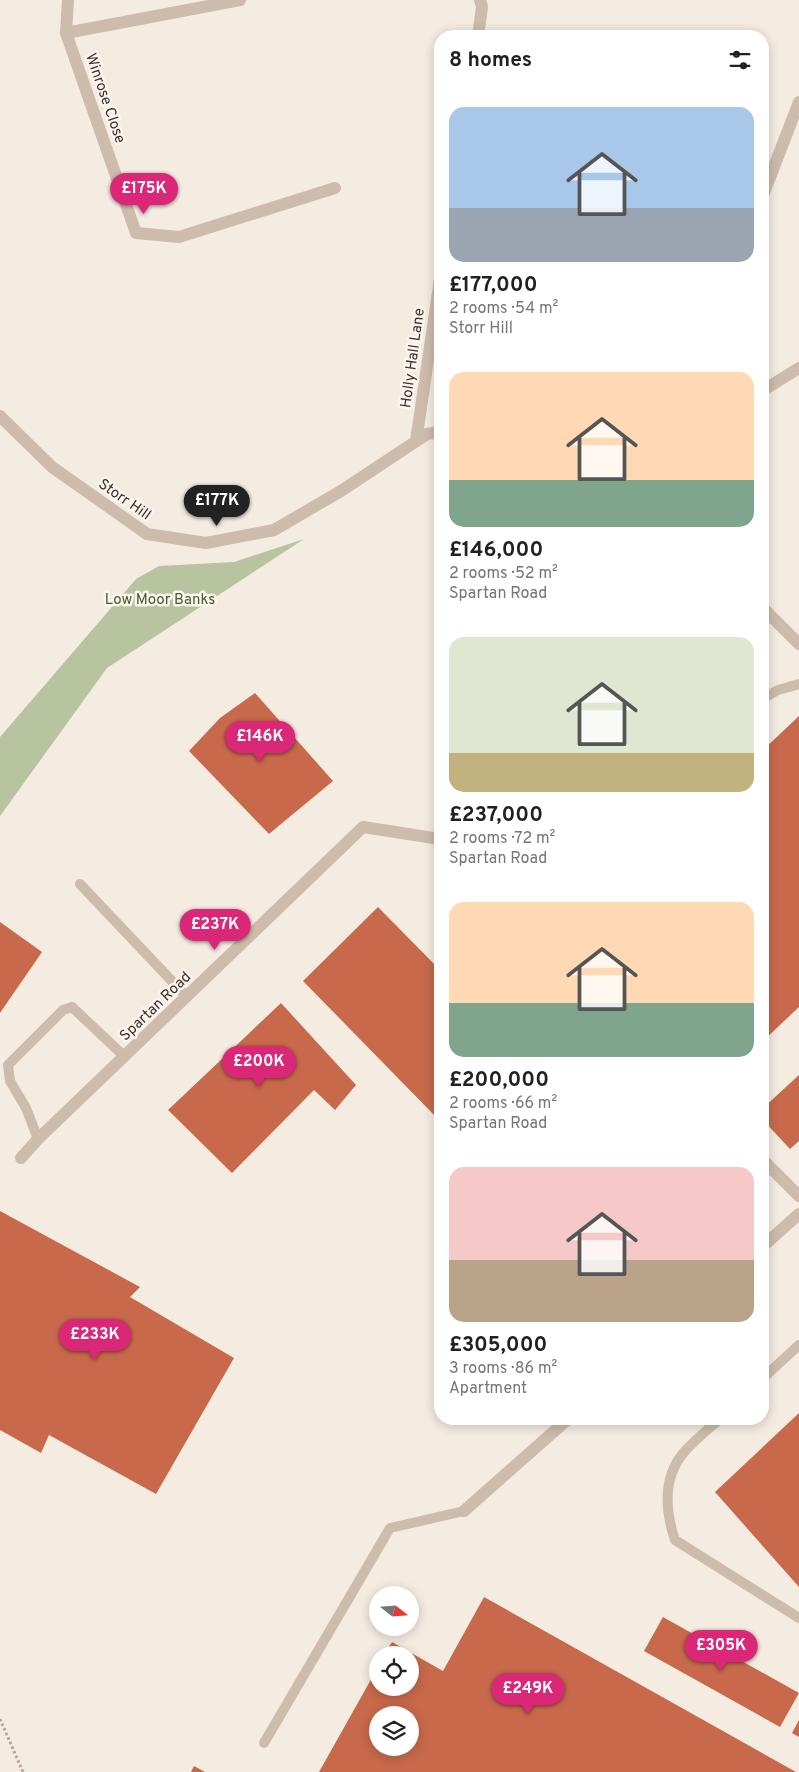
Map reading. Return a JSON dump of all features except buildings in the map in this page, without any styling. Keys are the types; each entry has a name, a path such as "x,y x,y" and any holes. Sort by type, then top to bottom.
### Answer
{"street":[{"path":"68,0 66,33 240,0"},
{"path":"479,30 482,7 480,0"},
{"name":"Winrose Close","path":"66,33 136,233 179,238 335,188"},
{"path":"769,180 799,102"},
{"name":"Holly Hall Lane","path":"416,441 434,320"},
{"path":"769,386 799,368"},
{"name":"Storr Hill","path":"0,416 52,467 147,534 206,544 274,530 341,491 427,434 434,433"},
{"path":"769,614 799,644"},
{"name":"Spartan Road","path":"21,1158 38,1139 363,827 434,838"},
{"path":"769,1165 799,1196"},
{"path":"769,1240 799,1214"},
{"path":"464,1511 561,1425"}],"lane":[{"path":"769,695 778,690 799,684"},
{"path":"80,884 187,998"},
{"path":"38,1139 26,1108 10,1081 8,1066 63,1010 72,1007 125,1057"},
{"path":"769,1373 799,1345"},
{"path":"713,1425 684,1452 670,1474 667,1499 669,1522 675,1540 799,1618"},
{"path":"264,1743 390,1528 464,1511"}],"path":[{"path":"0,1719 23,1772"}],"green space":[{"name":"Low Moor Banks","path":"304,539 107,668 0,816 0,737 136,579 159,566 234,562"}]}
